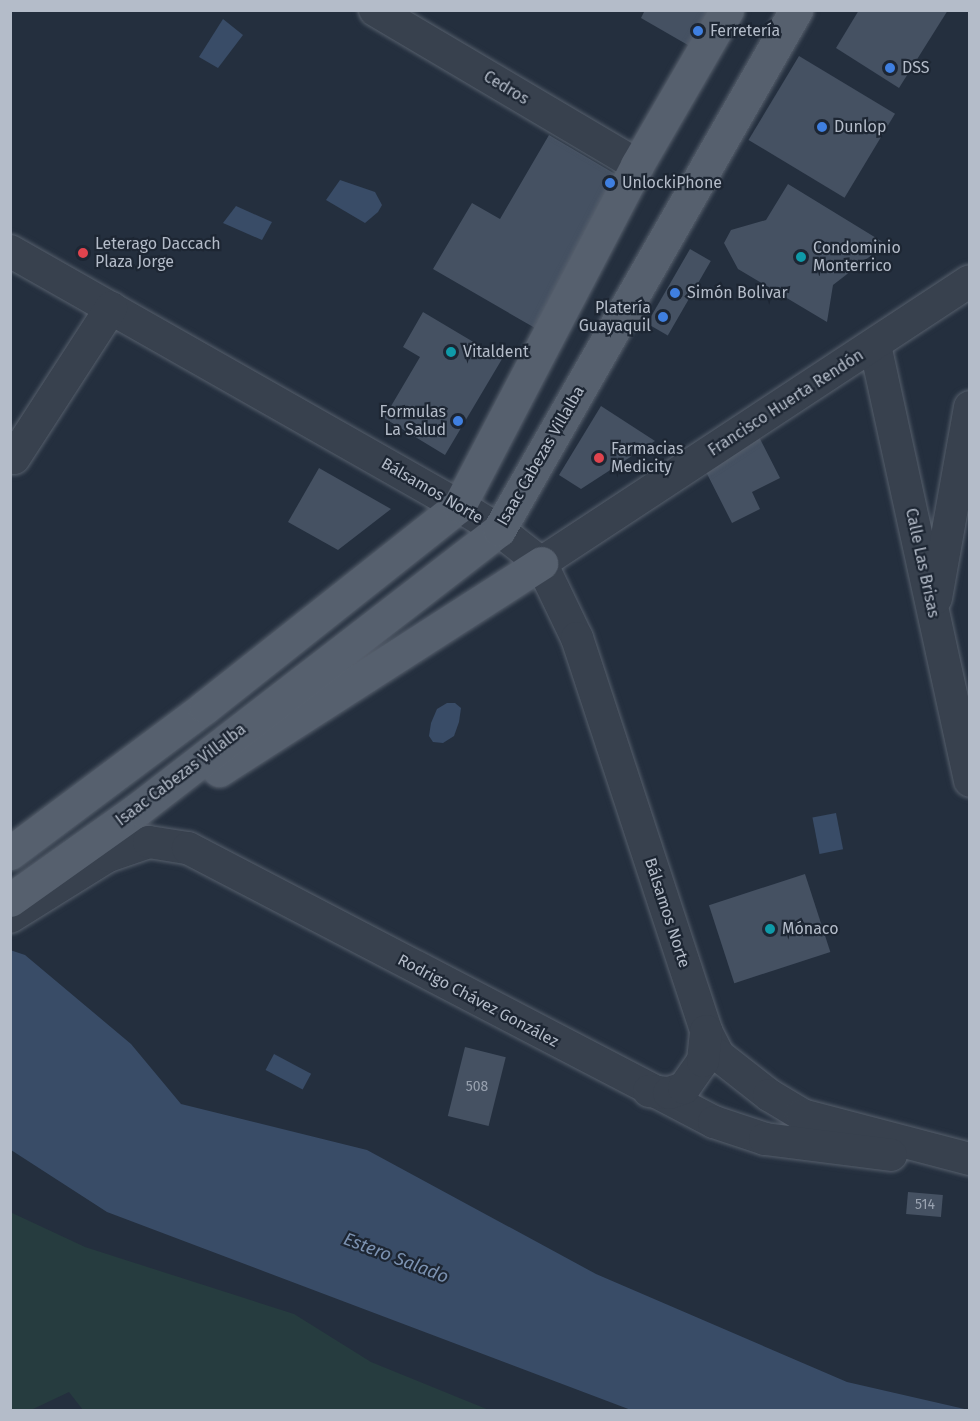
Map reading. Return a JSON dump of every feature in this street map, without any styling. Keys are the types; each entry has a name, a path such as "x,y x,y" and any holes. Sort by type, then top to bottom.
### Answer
{"main road":[{"path":"15,849 205,706 459,506 637,165 727,10"},
{"name":"Isaac Cabezas Villalba","path":"10,900 48,883 138,809 499,530 796,10"},
{"path":"138,809 166,804 540,563"}],"street":[{"name":"Cedros","path":"392,15 637,165"},
{"name":"Bálsamos Norte","path":"10,252 459,506 499,530 540,563 577,639 706,1031"},
{"name":"Francisco Huerta Rendón","path":"540,563 875,345 964,290"},
{"path":"14,458 111,308"},
{"name":"Calle Las Brisas","path":"875,345 969,781"},
{"path":"933,614 969,406"},
{"path":"933,614 969,504"},
{"name":"Rodrigo Chávez González","path":"10,917 48,883 108,856 149,842 188,849 649,1091 714,1122 765,1138 969,1161"},
{"path":"649,1091 669,1093 684,1088 703,1061 706,1031"},
{"name":"Rodrigo Chávez González","path":"706,1031 718,1055 769,1095 802,1115 969,1161"}],"green space":[{"path":"10,1212 85,1247 294,1314 371,1362 489,1410 83,1410 69,1392 31,1410 11,1410"}],"water":[{"path":"223,19 243,35 218,68 199,57"},
{"path":"340,180 375,192 382,205 378,212 365,223 326,200"},
{"path":"236,206 272,222 262,240 223,223"},
{"path":"447,703 455,703 461,708 454,736 443,743 433,742 429,736 431,723 437,709"},
{"path":"836,813 843,849 820,854 812,818"},
{"name":"Estero Salado","path":"10,950 25,955 131,1044 181,1104 367,1150 596,1274 847,1382 969,1410 631,1410 107,1212 11,1150"},
{"path":"274,1054 311,1074 303,1090 266,1070"}],"building":[{"path":"645,10 722,10 693,48 641,18"},
{"name":"DSS","path":"859,10 948,10 899,88 836,48"},
{"name":"Dunlop","path":"799,56 895,114 845,198 749,140"},
{"path":"549,135 622,178 535,328 433,269 472,203 500,219"},
{"name":"Condominio Monterrico","path":"788,184 886,244 833,285 827,322 738,269 724,243 731,230 766,220"},
{"path":"690,249 711,261 668,335 647,323"},
{"path":"423,312 502,359 445,455 384,418 420,357 403,347"},
{"name":"Farmacias Medicity","path":"601,406 655,441 581,489 559,475"},
{"path":"757,433 780,478 752,492 760,509 732,523 701,462"},
{"path":"319,468 391,509 338,550 288,522"},
{"name":"Mónaco","path":"805,874 830,952 734,983 709,905"},
{"path":"465,1047 506,1057 489,1126 448,1116"},
{"path":"908,1192 943,1195 941,1217 906,1214"}],"place":[{"name":"Ferretería","path":"698,31"},
{"name":"DSS","path":"890,68"},
{"name":"Dunlop","path":"822,127"},
{"name":"UnlockiPhone","path":"610,183"},
{"name":"Leterago Daccach Plaza Jorge","path":"83,253"},
{"name":"Condominio Monterrico","path":"801,257"},
{"name":"Simón Bolivar","path":"675,293"},
{"name":"Platería Guayaquil","path":"663,317"},
{"name":"Vitaldent","path":"451,352"},
{"name":"Formulas La Salud","path":"458,421"},
{"name":"Farmacias Medicity","path":"599,458"},
{"name":"Mónaco","path":"770,929"}]}
